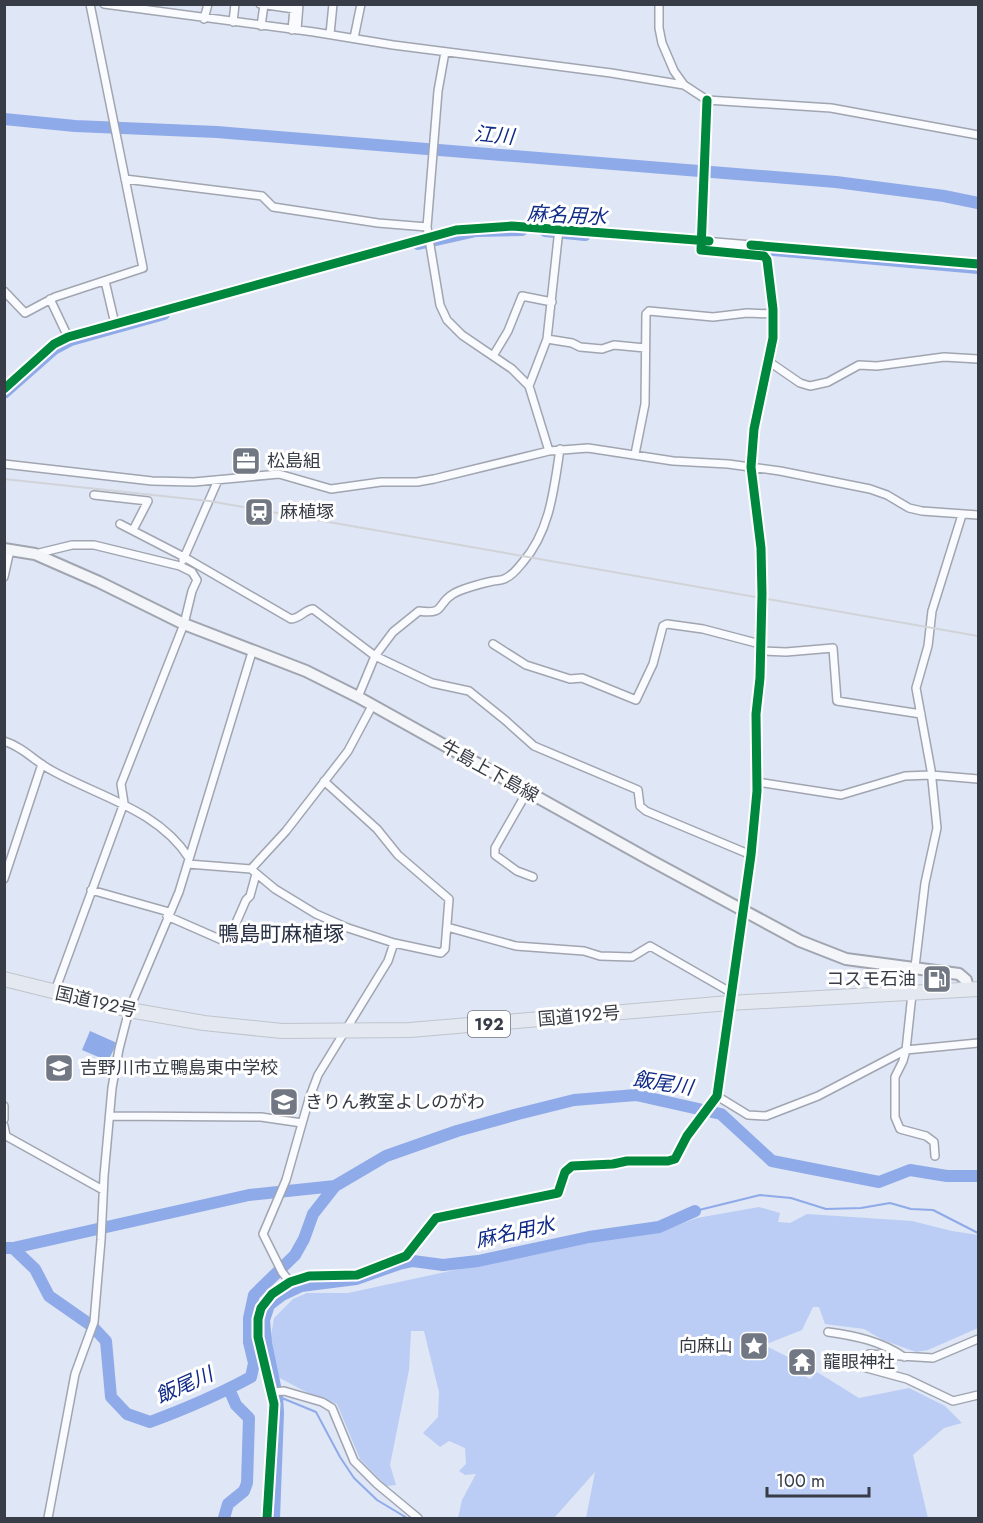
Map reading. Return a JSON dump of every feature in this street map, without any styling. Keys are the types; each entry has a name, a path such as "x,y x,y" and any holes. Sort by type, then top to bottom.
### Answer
{"highway":[{"name":"国道192号","path":"4,979 129,1010 204,1023 282,1031 410,1030 731,998 912,994 973,989"}],"main road":[{"name":"牛島上下島線","path":"7,550 35,554 99,582 184,624 306,671 358,697 800,941 846,959 959,974 973,989"}],"street":[{"path":"4,291 25,313 50,299 143,268 90,4"},
{"path":"104,4 153,8 204,19 330,34 684,85"},
{"path":"204,19 208,4"},
{"path":"233,22 235,4"},
{"path":"260,4 294,9 294,30"},
{"path":"294,30 299,4"},
{"path":"330,34 333,4"},
{"path":"354,38 361,4"},
{"path":"658,4 662,43 674,71 684,85 707,100 831,108 978,135"},
{"path":"261,26 264,5"},
{"path":"445,52 438,91 427,227 440,305 447,320 462,335 512,369 529,386 549,451"},
{"path":"267,1518 275,1391 258,1337 258,1319 261,1308 272,1294 290,1282 309,1276 357,1275 406,1256 436,1218 558,1193 564,1172 572,1166 675,1159 689,1133 715,1098 751,855 757,782 756,714 760,647 761,548 751,467 754,429 773,338 773,314 767,260 764,256 701,250 707,100"},
{"path":"125,179 262,196 273,207 378,223 427,227"},
{"path":"4,389 54,344 68,337 363,256 489,226 978,264"},
{"path":"529,386 547,339 559,232"},
{"path":"105,281 115,324"},
{"path":"493,356 508,331 522,296 552,302"},
{"path":"50,299 68,337"},
{"path":"635,454 645,404 646,314 650,311 713,317 747,313 773,314"},
{"path":"547,339 572,343 580,347 602,349 614,345 645,348"},
{"path":"768,361 800,383 810,386 828,382 859,365 877,366 944,357 978,359"},
{"path":"4,464 152,481 194,482 279,474 315,485 339,489 381,482 434,479 549,451 588,448 673,461 751,467 870,489 887,495 909,508 922,511 978,515"},
{"path":"358,697 375,656 393,632 419,612 437,611 452,594 505,580 513,574 536,546 547,522 560,449"},
{"path":"180,566 218,480"},
{"path":"94,495 148,501 133,530"},
{"path":"915,967 925,883 937,828 931,775 916,688 928,646 932,611 962,515"},
{"path":"120,524 184,557 291,619 297,619 306,610 313,609 375,656 432,682 469,691 534,747 638,790 640,806 646,811 751,855"},
{"path":"35,554 72,545 94,545 180,566 192,572 197,580 184,624 121,784 124,803 55,992"},
{"path":"4,577 7,550"},
{"path":"493,644 526,665 570,679 582,678 636,700 653,664 663,626 667,624 703,629 760,647 786,652 833,648 837,701 921,714"},
{"path":"48,1518 75,1374 94,1322 112,1088 129,1010 179,892 253,649"},
{"path":"92,890 168,914 224,940 229,939 246,900 250,896 254,871 348,751 372,706"},
{"path":"4,741 14,744 49,769 124,803 144,815 182,846 189,861"},
{"path":"4,879 42,764"},
{"path":"757,782 841,795 905,776 931,775 978,779"},
{"path":"189,861 254,871 275,889 316,914 348,928 394,943 441,953 445,949 449,899 398,855 377,829 324,781"},
{"path":"527,792 495,848 495,855 517,871 532,877"},
{"path":"447,927 516,946 584,951 600,956 632,957 650,946 731,998"},
{"path":"290,1282 280,1269 263,1234 286,1180 309,1099 318,1076 388,961 394,943"},
{"path":"912,994 906,1050 896,1077 895,1117 900,1128 926,1136 934,1142 935,1156"},
{"path":"715,1098 748,1115 766,1116 818,1096 906,1050 978,1043"},
{"path":"4,1106 4,1119"},
{"path":"110,1116 261,1117 302,1123"},
{"path":"4,1126 6,1136 103,1190"},
{"path":"828,1332 870,1340 890,1347 905,1357"},
{"path":"978,1339 933,1358 869,1354 862,1357 863,1367 907,1379 953,1401 978,1395"},
{"path":"275,1391 322,1402 332,1408 354,1461 376,1484 418,1518"}],"shaded area":[{"path":"90,1031 117,1043 108,1061 82,1050"},
{"path":"759,1207 780,1213 778,1222 790,1223 807,1214 912,1221 978,1235 978,1328 928,1350 916,1352 883,1340 864,1329 825,1324 819,1307 813,1307 802,1330 764,1345 790,1358 802,1374 810,1379 817,1372 859,1398 909,1388 945,1406 962,1423 944,1428 913,1455 928,1518 586,1518 595,1472 554,1518 458,1518 462,1500 476,1474 465,1475 459,1471 466,1464 465,1448 449,1441 440,1447 423,1433 438,1417 439,1392 424,1331 411,1331 409,1370 390,1465 396,1485 386,1486 360,1459 337,1404 308,1393 278,1377 270,1342 274,1318 293,1299 307,1293 348,1293 580,1243 664,1230 697,1218"}],"waterway":[{"name":"江川","path":"4,119 75,126 217,132 836,182 944,196 978,203"},
{"name":"麻名用水","path":"418,244 476,231 522,230"},
{"name":"麻名用水","path":"545,231 585,235"},
{"name":"麻名用水","path":"761,249 978,268"},
{"name":"麻名用水","path":"4,393 54,349 71,340 164,314"},
{"name":"飯尾川","path":"13,1248 35,1269 49,1296 92,1326 106,1341 111,1397 127,1414 150,1422 251,1377 254,1363 249,1342 249,1318 254,1295 295,1255 304,1239 313,1214 335,1186 386,1156 457,1131 574,1100 636,1095 721,1114 772,1161 879,1182 910,1170 947,1176 978,1176"},
{"name":"飯尾川","path":"6,1248 249,1195 335,1186"},
{"name":"麻名用水","path":"695,1211 760,1195 791,1198 826,1209 861,1208 890,1203 911,1209 933,1210 978,1233"},
{"name":"麻名用水","path":"274,1518 278,1413 264,1320 269,1305 282,1295 301,1286 356,1279 413,1261 443,1265 478,1261 589,1237 659,1227 695,1211"},
{"path":"224,1518 228,1504 244,1491 247,1483 249,1418 236,1405 229,1389"},
{"path":"277,1396 316,1412 354,1478 377,1500 407,1518"}],"railway":[{"path":"4,479 209,501 978,636"}],"cycle path":[{"path":"267,1518 274,1404 258,1337 258,1319 261,1308 272,1294 290,1282 309,1276 357,1275 406,1256 436,1218 558,1193 565,1172 572,1166 675,1159 687,1136 717,1096 751,855 757,791 756,714 760,678 762,594 761,548 751,467 754,429 773,338 773,309 767,260 764,256 701,250 707,100"},
{"path":"4,389 54,344 68,337 456,230 512,226 709,241"},
{"path":"751,245 978,264"}],"place":[{"name":"松島組","path":"246,461"},
{"name":"麻植塚","path":"259,512"},
{"name":"コスモ石油","path":"937,979"},
{"name":"吉野川市立鴨島東中学校","path":"59,1068"},
{"name":"きりん教室よしのがわ","path":"284,1102"},
{"name":"向麻山","path":"754,1346"},
{"name":"龍眼神社","path":"802,1362"}],"district":[{"name":"鴨島町麻植塚","path":"281,934"}]}
